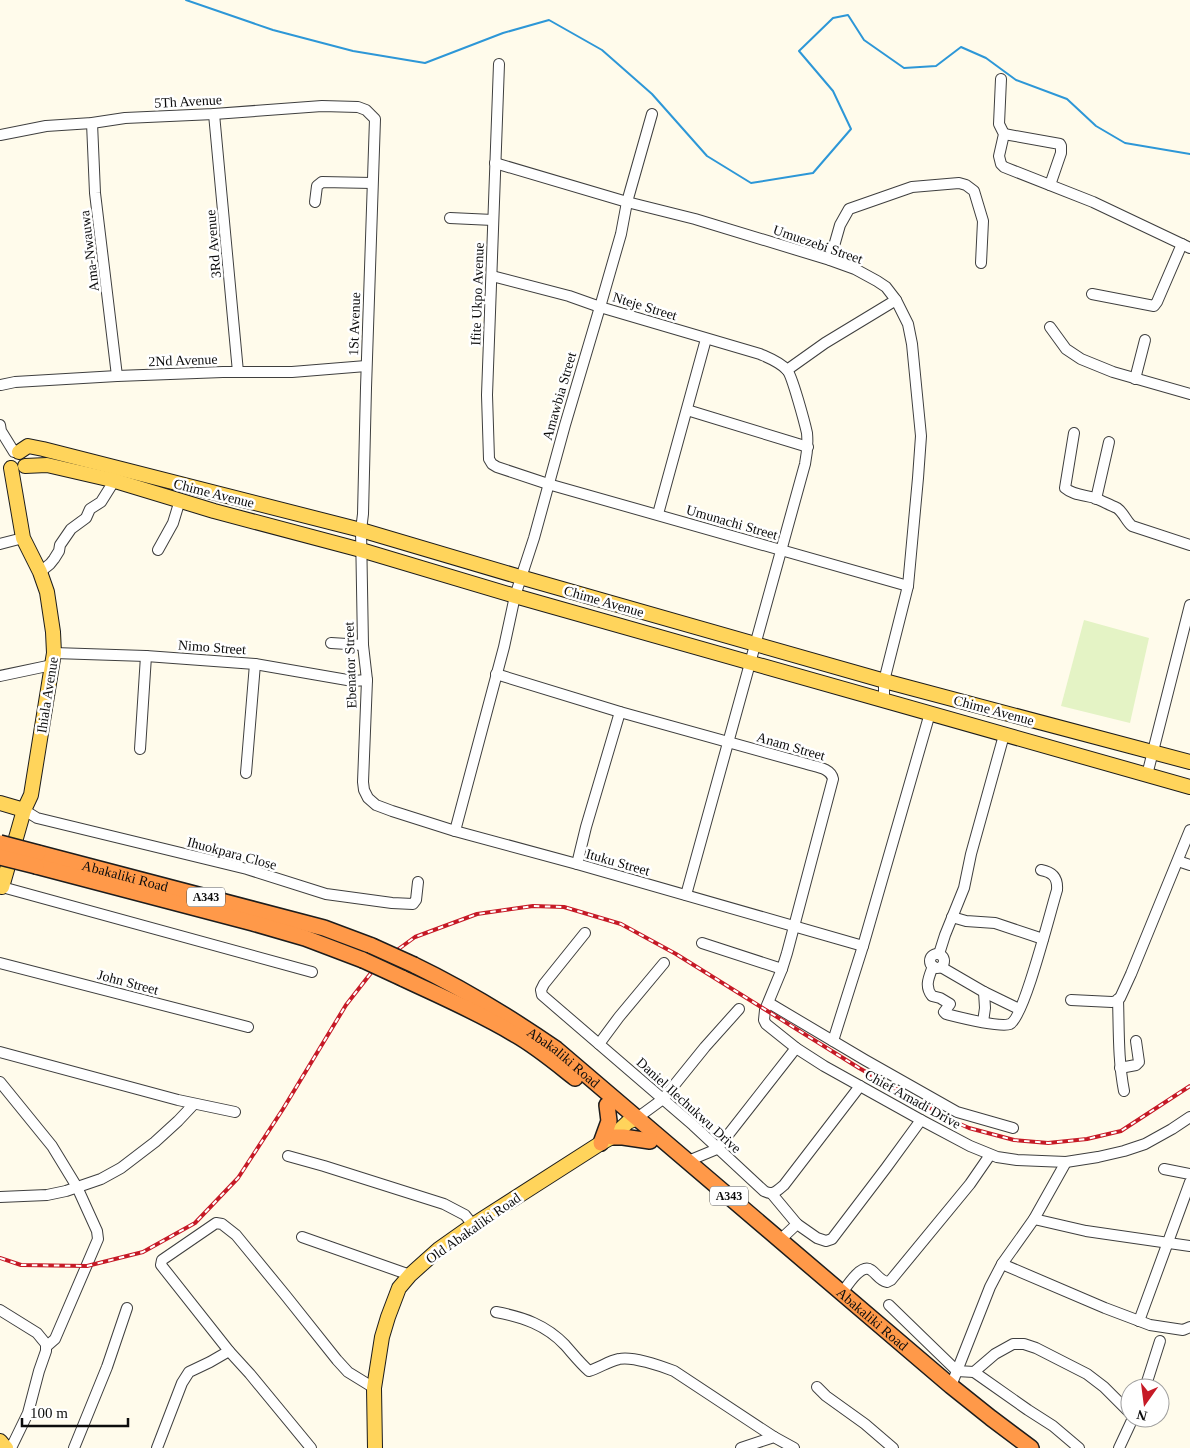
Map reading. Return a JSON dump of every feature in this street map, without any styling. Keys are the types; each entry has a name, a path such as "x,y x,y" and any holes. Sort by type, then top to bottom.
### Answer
{"highway":[{"name":"Abakaliki Road","path":"0,843 37,860 305,938 363,960 490,1020 518,1036 564,1069 607,1105 633,1120 650,1141 946,1394 1015,1448"},
{"name":"Abakaliki Road","path":"0,857 37,860 289,918 324,928 372,946 414,965 502,1013 569,1060 633,1120 688,1161 951,1386 1030,1448"},
{"path":"607,1105 609,1121 606,1140 623,1137 650,1141"}],"main road":[{"name":"Chime Avenue","path":"16,452 28,446 43,449 360,530 520,578 884,681 1190,762"},
{"name":"Ihiala Avenue","path":"1,887 24,810 31,795 53,659 51,614 47,592 40,572 23,538 15,498 20,468 26,460 25,456 16,452"},
{"name":"Chime Avenue","path":"20,468 47,465 112,480 1190,787"},
{"path":"0,803 24,810"},
{"name":"Old Abakaliki Road","path":"375,1448 374,1388 382,1337 399,1288 410,1275 439,1249 473,1225 606,1140 633,1120"},
{"path":"0,1441 6,1448"}],"street":[{"name":"Ifite Ukpo Avenue","path":"499,64 487,394 489,459 497,468 548,484"},
{"path":"1001,79 999,124 1004,134 1000,156 1001,164 1093,202 1186,246 1154,306 1092,294"},
{"name":"5Th Avenue","path":"0,135 46,126 92,123 125,118 322,106 358,107 366,110 375,119"},
{"name":"3Rd Avenue","path":"214,114 238,372"},
{"name":"Amawbia Street","path":"455,832 504,647 515,596 534,538 621,234 627,202 652,114"},
{"name":"1St Avenue","path":"360,530 363,514 375,119"},
{"name":"Ama-Nwauwa","path":"92,123 95,193 117,376"},
{"path":"1004,134 1060,144 1061,153 1050,185"},
{"name":"Umuezebi Street","path":"495,163 627,202 695,219 830,260 855,269 877,281 886,287 896,300 908,324 912,344 921,436 908,586 884,681 884,700"},
{"path":"315,202 317,186 322,182 372,183"},
{"path":"830,260 840,225 849,209 912,187 959,183 974,191 977,198 984,229 981,263"},
{"path":"450,218 493,220"},
{"name":"Nteje Street","path":"492,276 569,296 600,307 760,354 780,364 787,370"},
{"path":"686,895 805,464 808,447 806,432 787,370 825,343 896,300"},
{"path":"1050,327 1068,352 1081,359 1113,372 1190,394"},
{"path":"658,514 706,339"},
{"path":"1135,379 1145,340"},
{"name":"2Nd Avenue","path":"0,386 31,381 117,376 292,372 366,366"},
{"path":"687,410 808,447"},
{"path":"0,429 16,452"},
{"path":"1074,433 1065,488 1117,509 1123,513 1132,526 1190,545"},
{"path":"1096,499 1109,442"},
{"path":"40,572 54,559 71,528 86,518 90,509 100,502 111,486 112,480"},
{"name":"Umunachi Street","path":"548,484 908,586"},
{"path":"158,550 173,523 180,500"},
{"name":"Ebenator Street","path":"360,530 363,645 367,680 363,782 368,798"},
{"path":"0,544 23,538"},
{"path":"1147,775 1190,606"},
{"path":"331,643 363,645"},
{"path":"140,749 146,656"},
{"name":"Nimo Street","path":"0,676 53,659 146,656 255,664 353,681 367,680"},
{"path":"246,774 255,664"},
{"name":"Anam Street","path":"496,674 620,712 828,770 832,775 782,969 765,1010 764,1020"},
{"path":"577,864 620,712"},
{"path":"833,1041 863,946 930,713"},
{"path":"1004,735 960,900 939,954 934,955 930,959 937,966 1020,1009"},
{"name":"Ituku Street","path":"368,798 376,805 455,832 577,864 863,946"},
{"name":"Ihuokpara Close","path":"24,810 37,818 247,869 326,894 392,904 413,904 416,900 418,882"},
{"path":"1124,1091 1120,1068 1118,999 1131,974 1190,830"},
{"path":"1178,861 1190,865"},
{"path":"937,966 928,981 928,988 932,996 950,1004 944,1012 946,1014 983,1022 1010,1024 1013,1022 1030,981 1057,890 1057,884 1053,875 1041,870"},
{"path":"1,887 312,972"},
{"path":"952,917 966,921 996,923 1043,938"},
{"name":"Daniel Ilechukwu Drive","path":"585,933 544,984 541,993 693,1125 764,1191 772,1194 797,1224 817,1238 826,1242 832,1239 921,1120"},
{"path":"702,943 782,969"},
{"name":"John Street","path":"0,963 248,1027"},
{"path":"599,1044 664,963"},
{"path":"983,1022 985,1008 984,992"},
{"path":"1071,1000 1112,1002 1118,999"},
{"path":"769,1002 957,1112 1013,1128"},
{"path":"633,1120 663,1100 705,1047 739,1009"},
{"name":"Chief Amadi Drive","path":"764,1020 774,1031 796,1048 921,1120 970,1146 990,1154 1016,1160 1066,1162 1124,1151 1145,1144 1172,1130 1190,1117"},
{"path":"1120,1068 1136,1065 1139,1062 1136,1041"},
{"path":"688,1161 717,1149 796,1048"},
{"path":"0,1052 194,1104 235,1112"},
{"path":"0,1082 52,1146 77,1187 97,1231 98,1239 55,1339 47,1346 28,1412 11,1448"},
{"path":"772,1194 776,1193 784,1185 860,1086"},
{"path":"0,1197 47,1195 101,1179 121,1168 155,1142 194,1104"},
{"path":"842,1293 859,1272 866,1268 871,1269 882,1281 892,1280 970,1184 990,1154"},
{"path":"288,1156 444,1204 465,1215 473,1225"},
{"path":"951,1386 990,1287 1002,1264 1034,1219 1066,1162"},
{"path":"1164,1169 1190,1174"},
{"path":"1138,1321 1190,1182"},
{"path":"1034,1219 1086,1231 1190,1246"},
{"path":"311,1448 229,1351 161,1265 162,1260 216,1223 222,1224 236,1235 348,1372 374,1388"},
{"path":"780,1240 797,1224"},
{"path":"302,1237 410,1275"},
{"path":"1002,1264 1150,1326 1183,1330 1190,1327"},
{"path":"889,1305 957,1371 974,1372 1053,1426 1079,1448"},
{"path":"74,1448 107,1367 127,1308"},
{"path":"0,1310 37,1333 47,1346"},
{"path":"496,1312 529,1320 546,1329 556,1336 589,1371 619,1359 628,1358 660,1365 674,1371 774,1437 794,1448"},
{"path":"1148,1378 1160,1341"},
{"path":"974,1372 995,1354 1012,1344 1024,1344 1036,1348 1087,1374 1120,1403"},
{"path":"157,1448 182,1383 189,1372 229,1351"},
{"path":"817,1387 893,1448"},
{"path":"1119,1448 1128,1428"},
{"path":"741,1448 774,1437"}],"green space":[{"path":"1084,620 1149,638 1130,723 1061,706"}],"waterway":[{"path":"186,0 273,30 353,51 425,63 503,33 549,20 602,50 652,94 707,156 751,183 813,173 851,129 833,91 799,51 833,18 848,15 864,40 904,68 936,66 961,47 986,58 1016,80 1067,99 1096,126 1125,143 1190,154"}],"railway":[{"path":"0,1258 21,1265 87,1266 143,1252 195,1223 238,1178 283,1109 346,1005 378,964 415,937 477,914 533,906 564,907 621,924 676,954 859,1068 951,1120 969,1128 1014,1140 1048,1143 1087,1139 1121,1131 1190,1086"}]}
